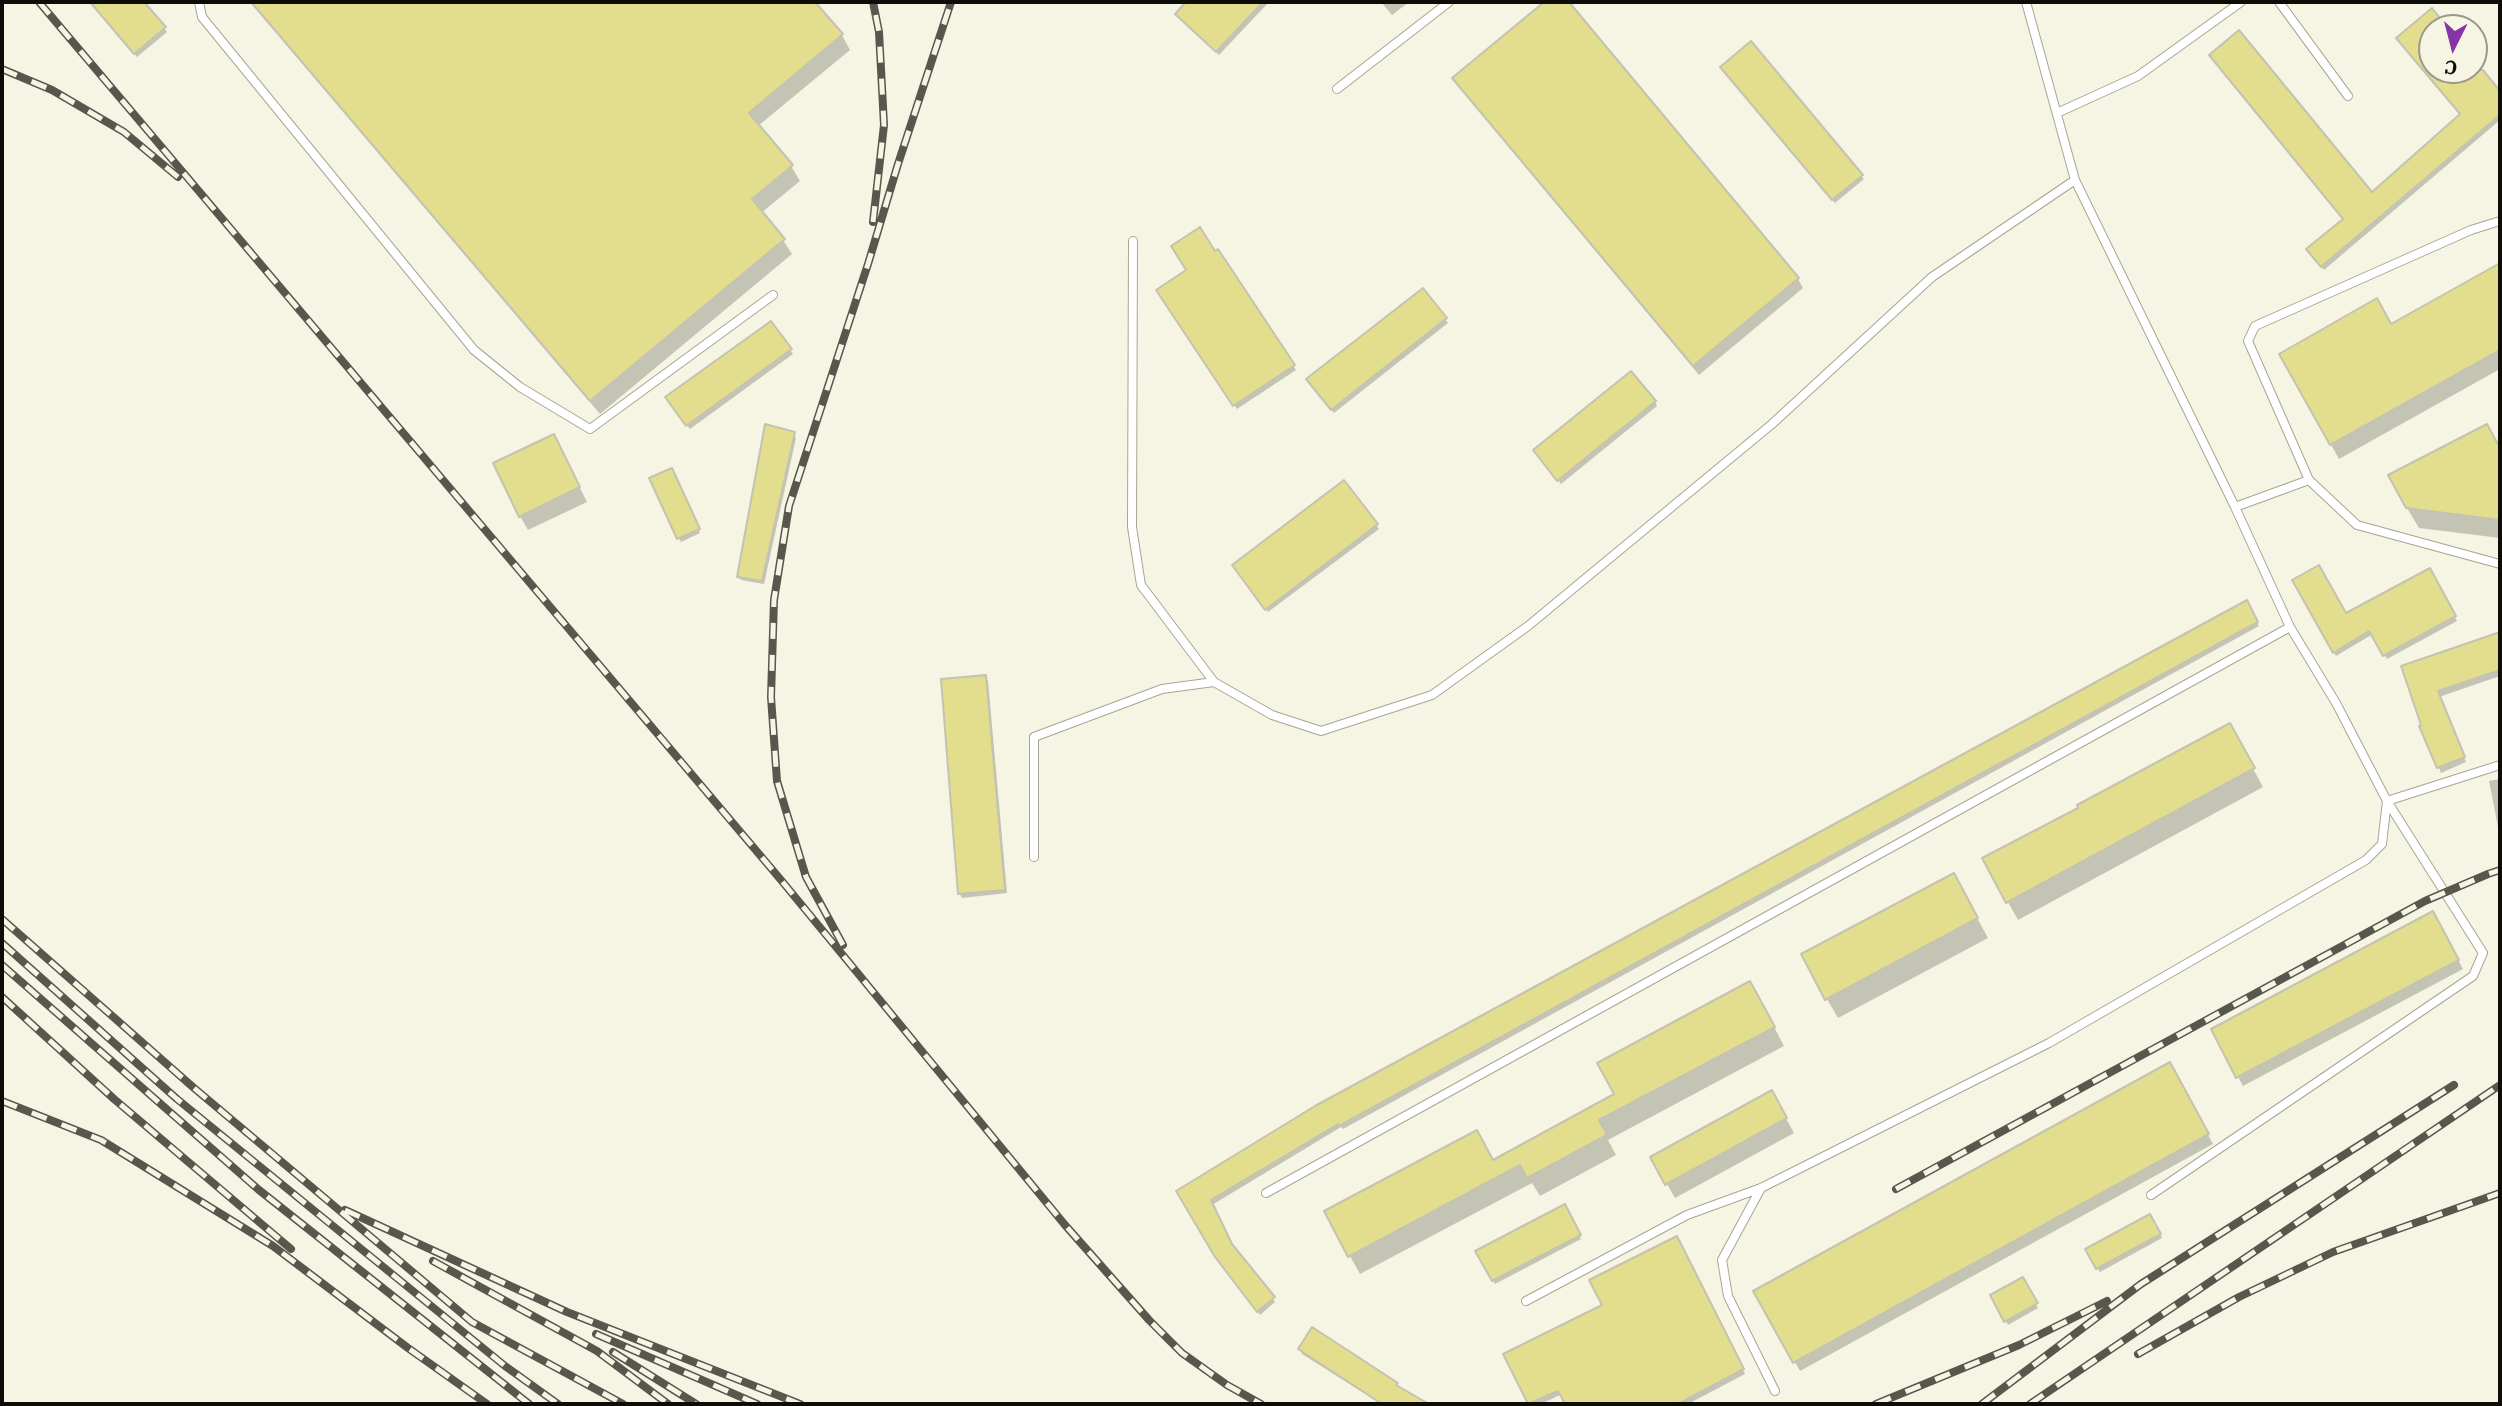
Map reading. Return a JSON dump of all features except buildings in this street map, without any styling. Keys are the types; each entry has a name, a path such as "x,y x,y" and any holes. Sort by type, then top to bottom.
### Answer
{"lane":[{"path":"199,2 202,17 474,350 520,387 590,429 774,295"},
{"path":"1337,89 1449,2"},
{"path":"2026,2 2075,180 2235,507 2290,627 2336,703 2387,801 2483,953 2473,976 2151,1195"},
{"path":"2057,113 2138,76 2241,2"},
{"path":"2279,2 2348,96"},
{"path":"1133,241 1132,527 1141,585 1214,682 1272,715 1321,731 1432,695 1528,626 1773,425 1931,277 2075,180"},
{"path":"2500,221 2471,230 2255,326 2248,341 2309,480 2357,525 2500,564"},
{"path":"2235,507 2309,480"},
{"path":"1266,1193 2290,627"},
{"path":"1034,857 1034,737 1162,689 1214,682"},
{"path":"2387,801 2500,765"},
{"path":"1526,1301 1687,1214 1761,1188 2049,1044 2366,860 2382,844 2387,801"},
{"path":"1761,1188 1722,1260 1728,1296 1775,1391"}],"railway":[{"path":"39,2 781,880 1065,1225 1182,1353 1227,1385 1261,1404"},
{"path":"873,2 879,32 884,125 873,222"},
{"path":"843,945 806,877 777,781 771,697 774,600 789,506 951,2"},
{"path":"2,69 52,90 124,132 178,177"},
{"path":"1896,1189 2425,901 2500,870"},
{"path":"2,919 194,1088 472,1322 623,1404"},
{"path":"2,943 177,1099 505,1366 558,1404"},
{"path":"2,965 259,1190 529,1404"},
{"path":"2,997 114,1099 291,1249"},
{"path":"1982,1404 2141,1284 2454,1085"},
{"path":"2030,1404 2500,1085"},
{"path":"2,1101 101,1140 273,1246 487,1404"},
{"path":"2138,1354 2239,1297 2333,1252 2500,1193"},
{"path":"345,1210 567,1312 800,1404"},
{"path":"433,1261 597,1351 668,1404"},
{"path":"1876,1404 2019,1345 2107,1301"},
{"path":"596,1334 757,1404"},
{"path":"613,1352 696,1404"}]}
